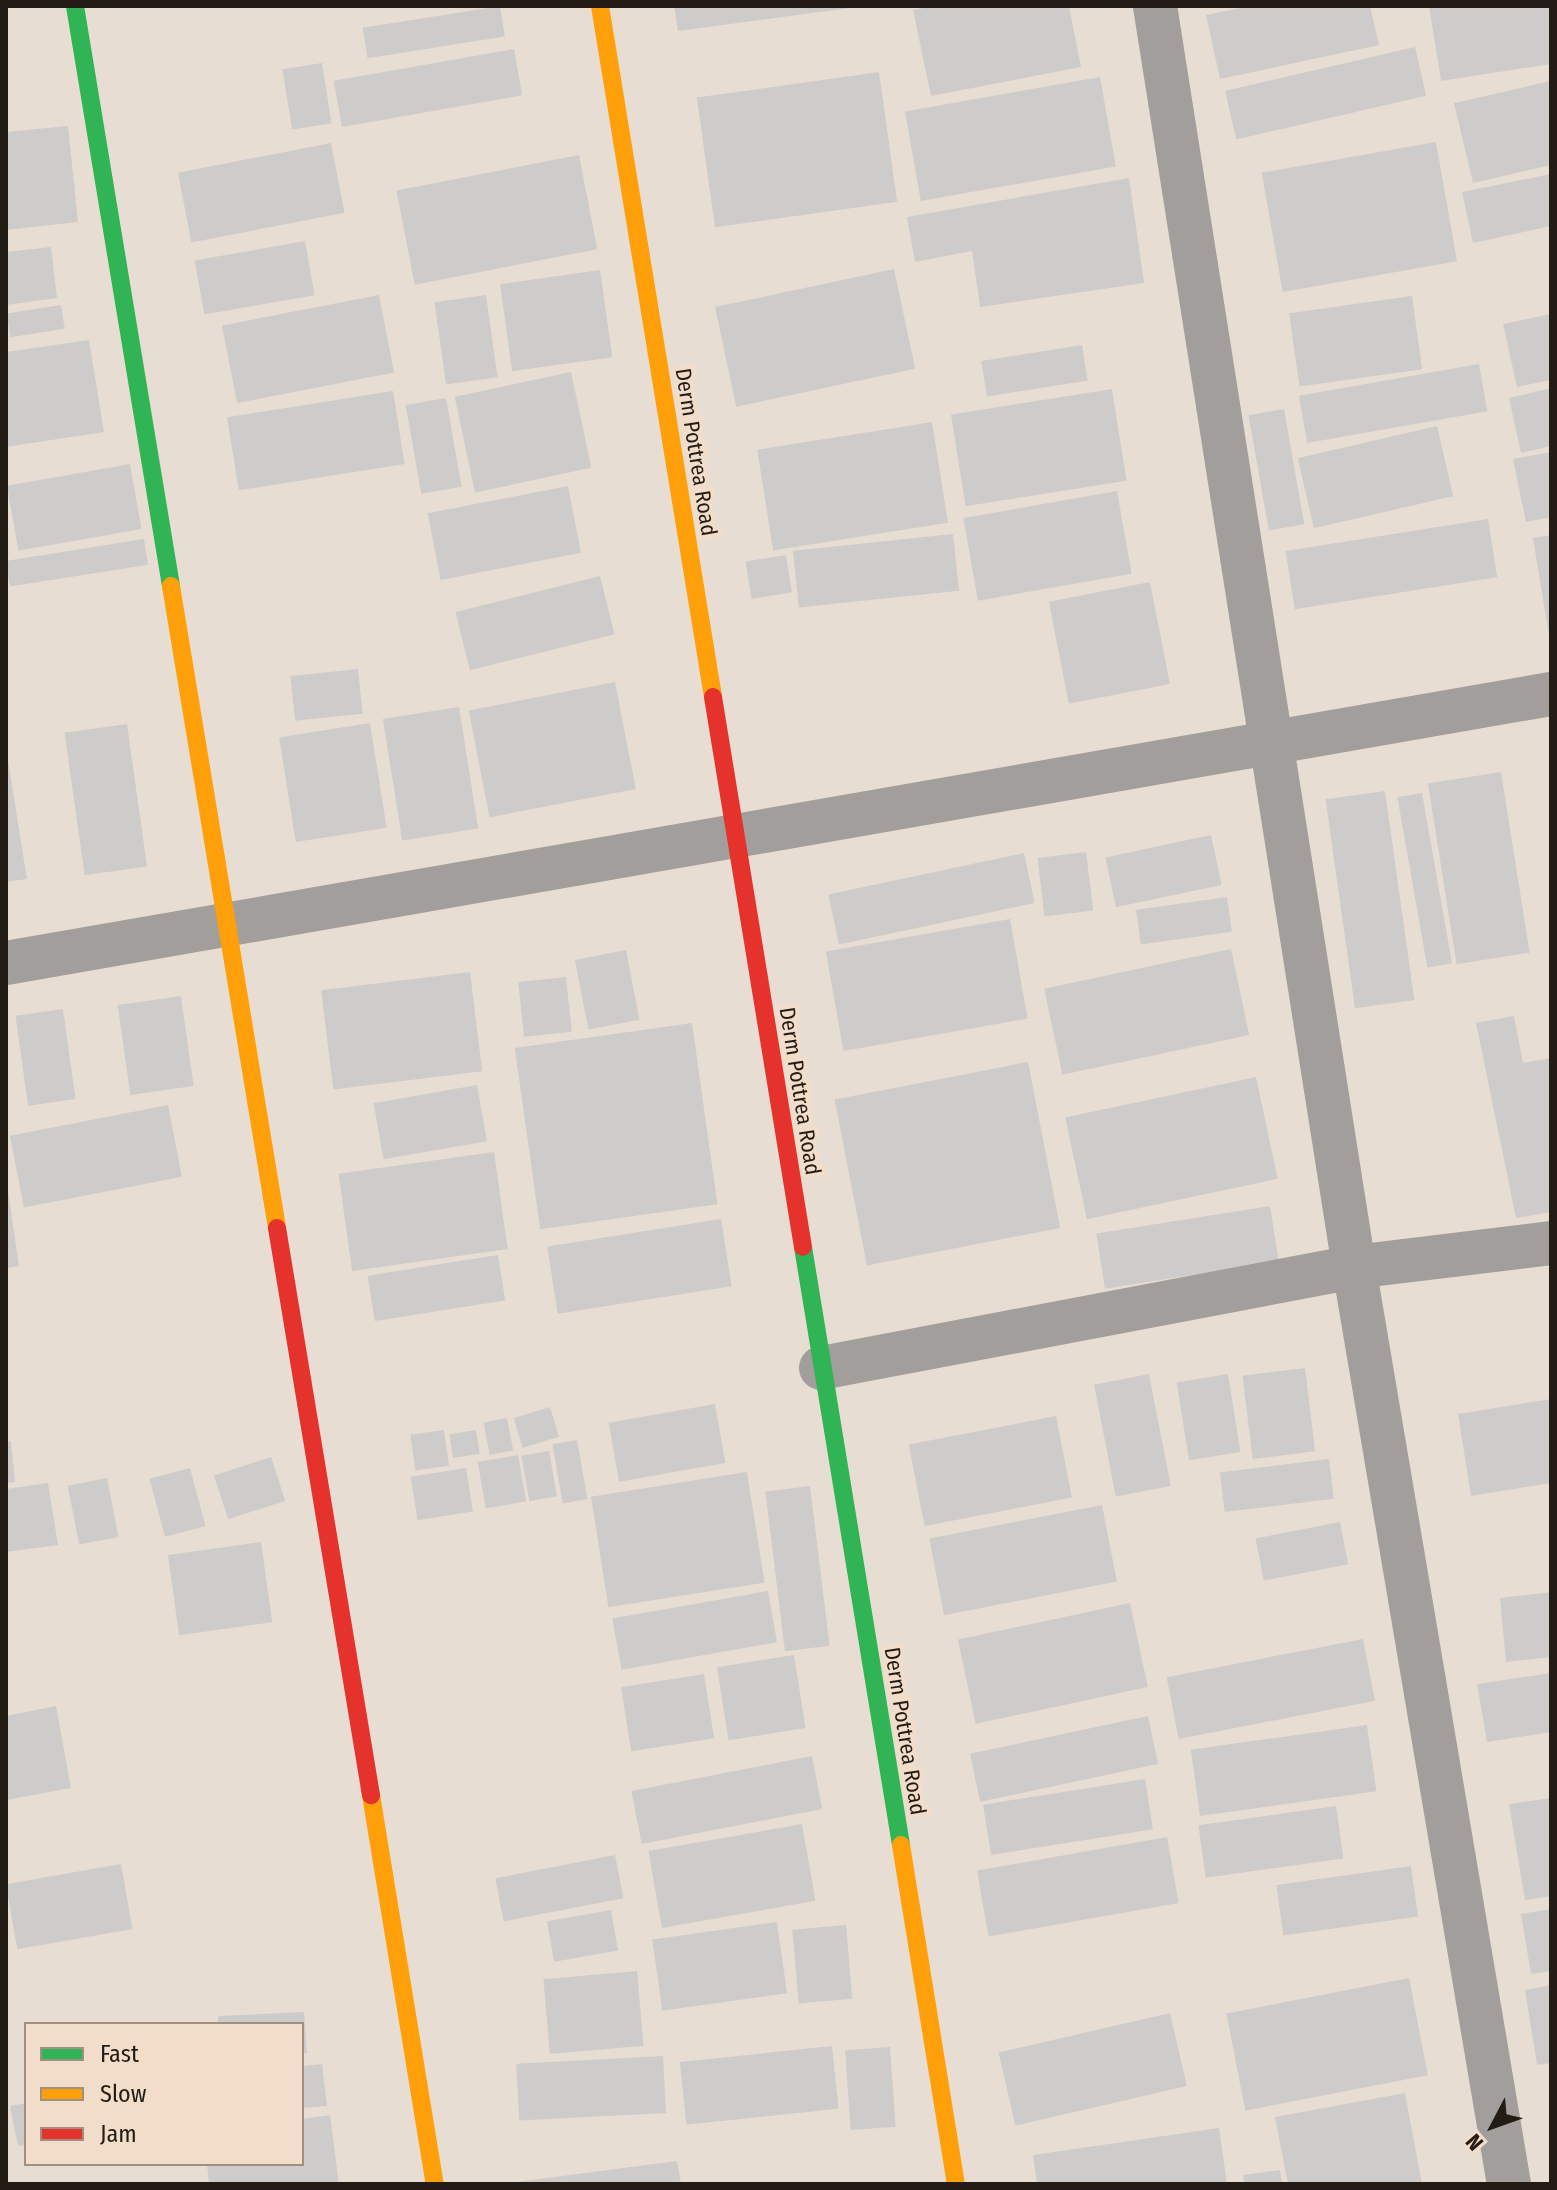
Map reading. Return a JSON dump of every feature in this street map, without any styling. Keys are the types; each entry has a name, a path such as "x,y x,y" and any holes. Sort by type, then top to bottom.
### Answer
{"street":[{"path":"75,6 222,923 435,2184"},
{"name":"Derm Pottrea Road","path":"600,6 956,2184"},
{"path":"1155,6 1354,1267 1509,2184"},
{"path":"6,963 1551,694"},
{"path":"821,1368 1354,1267 1551,1243"}],"building":[{"path":"500,6 505,37 368,58 363,28"},
{"path":"674,6 850,6 850,8 678,31"},
{"path":"934,6 1069,6 1081,67 931,96 913,10"},
{"path":"1250,6 1370,6 1379,45 1220,79 1206,15"},
{"path":"1429,6 1551,6 1551,64 1441,81"},
{"path":"1415,47 1426,96 1236,140 1225,91"},
{"path":"514,49 522,95 342,127 334,81"},
{"path":"322,63 332,123 292,130 282,69"},
{"path":"879,72 897,202 715,227 697,98"},
{"path":"1100,77 1116,167 921,201 905,111"},
{"path":"1551,81 1551,165 1473,183 1454,103"},
{"path":"68,126 78,222 6,230 6,132"},
{"path":"1436,142 1457,261 1283,292 1262,173"},
{"path":"331,143 345,213 191,242 178,173"},
{"path":"579,155 597,249 415,285 396,190"},
{"path":"1551,174 1551,226 1473,243 1462,192"},
{"path":"1129,178 1144,283 980,307 972,251 915,262 907,217"},
{"path":"305,241 315,295 204,315 195,260"},
{"path":"51,247 57,298 6,305 6,252"},
{"path":"894,269 915,369 736,407 715,307"},
{"path":"600,270 612,357 512,371 500,284"},
{"path":"379,295 394,373 237,403 222,326"},
{"path":"486,295 498,377 446,384 435,302"},
{"path":"1412,296 1422,369 1300,387 1289,313"},
{"path":"61,305 65,329 10,337 7,314"},
{"path":"1551,314 1551,380 1517,387 1503,324"},
{"path":"89,340 104,432 6,447 6,352"},
{"path":"1082,345 1088,381 987,397 981,361"},
{"path":"1479,364 1487,411 1307,443 1299,396"},
{"path":"571,372 591,468 475,493 455,397"},
{"path":"1551,388 1551,446 1521,453 1509,398"},
{"path":"1112,389 1127,481 966,506 951,414"},
{"path":"393,391 405,464 239,490 227,417"},
{"path":"446,398 462,487 421,494 406,405"},
{"path":"1284,409 1304,524 1269,530 1249,415"},
{"path":"932,422 948,523 773,550 757,450"},
{"path":"1437,426 1453,496 1314,528 1298,458"},
{"path":"1551,452 1551,517 1526,522 1513,459"},
{"path":"130,464 141,529 18,551 7,486"},
{"path":"568,486 581,553 441,580 428,513"},
{"path":"1117,491 1132,574 978,601 963,518"},
{"path":"1488,519 1497,577 1295,609 1286,551"},
{"path":"953,534 959,591 799,608 793,551"},
{"path":"1551,535 1551,636 1549,636 1533,538"},
{"path":"144,539 148,565 10,587 6,561"},
{"path":"786,555 792,593 751,599 746,561"},
{"path":"600,576 615,634 470,670 455,612"},
{"path":"1150,582 1170,684 1069,704 1049,602"},
{"path":"358,669 363,714 295,721 290,676"},
{"path":"615,682 636,789 490,817 469,710"},
{"path":"459,707 478,828 402,841 383,719"},
{"path":"370,723 387,828 296,842 279,737"},
{"path":"127,724 147,867 85,875 65,733"},
{"path":"6,748 27,879 6,882"},
{"path":"1501,772 1530,953 1457,964 1428,784"},
{"path":"1385,791 1414,1000 1355,1008 1326,799"},
{"path":"1422,793 1452,963 1427,968 1397,797"},
{"path":"1211,835 1222,885 1116,907 1105,857"},
{"path":"1086,852 1093,911 1045,917 1037,858"},
{"path":"1024,853 1035,903 839,944 828,895"},
{"path":"1227,897 1232,932 1141,944 1136,910"},
{"path":"1010,919 1028,1018 843,1051 826,951"},
{"path":"1231,949 1249,1035 1062,1075 1044,989"},
{"path":"626,950 640,1020 589,1030 575,960"},
{"path":"470,972 482,1071 333,1090 321,990"},
{"path":"566,977 572,1032 524,1037 518,982"},
{"path":"181,996 194,1086 130,1095 118,1005"},
{"path":"63,1009 76,1099 28,1106 15,1016"},
{"path":"1514,1016 1523,1063 1551,1058 1551,1212 1516,1218 1476,1023"},
{"path":"692,1023 717,1204 540,1229 515,1048"},
{"path":"1028,1062 1060,1228 867,1265 835,1100"},
{"path":"1256,1077 1278,1179 1087,1219 1065,1118"},
{"path":"477,1085 487,1141 383,1159 374,1103"},
{"path":"168,1105 182,1177 24,1207 10,1136"},
{"path":"494,1152 508,1249 352,1271 339,1174"},
{"path":"6,1192 19,1266 6,1268"},
{"path":"1270,1206 1279,1261 1105,1289 1096,1234"},
{"path":"721,1219 732,1286 558,1314 547,1247"},
{"path":"498,1255 505,1300 375,1321 368,1276"},
{"path":"1305,1368 1315,1451 1253,1459 1242,1376"},
{"path":"1149,1374 1171,1486 1116,1497 1094,1385"},
{"path":"1228,1374 1240,1452 1189,1460 1177,1382"},
{"path":"1551,1399 1551,1483 1471,1496 1458,1414"},
{"path":"715,1404 725,1463 619,1482 609,1423"},
{"path":"550,1407 559,1437 523,1448 514,1418"},
{"path":"1056,1416 1072,1497 925,1526 909,1445"},
{"path":"507,1418 513,1450 490,1455 483,1423"},
{"path":"444,1430 449,1466 415,1470 410,1435"},
{"path":"476,1430 480,1454 453,1458 449,1434"},
{"path":"577,1440 587,1499 563,1503 552,1444"},
{"path":"11,1441 15,1482 6,1483 6,1442"},
{"path":"549,1451 557,1496 529,1501 521,1456"},
{"path":"518,1455 526,1501 486,1508 478,1462"},
{"path":"271,1457 285,1501 228,1519 214,1476"},
{"path":"1329,1459 1334,1499 1225,1512 1220,1472"},
{"path":"190,1468 206,1526 165,1537 149,1479"},
{"path":"466,1468 473,1511 418,1520 411,1477"},
{"path":"747,1472 765,1583 608,1607 591,1497"},
{"path":"107,1478 118,1537 79,1545 68,1486"},
{"path":"48,1483 58,1545 6,1552 6,1489"},
{"path":"810,1486 830,1646 785,1651 765,1491"},
{"path":"1102,1505 1117,1582 944,1615 929,1539"},
{"path":"1340,1522 1348,1564 1264,1581 1256,1538"},
{"path":"261,1542 272,1622 179,1635 168,1555"},
{"path":"768,1591 777,1642 621,1670 612,1618"},
{"path":"1551,1592 1551,1657 1506,1662 1500,1598"},
{"path":"1130,1603 1148,1687 976,1724 958,1640"},
{"path":"1363,1639 1375,1701 1179,1739 1167,1677"},
{"path":"794,1655 806,1728 729,1740 717,1667"},
{"path":"1551,1673 1551,1732 1487,1742 1477,1684"},
{"path":"704,1674 714,1738 631,1751 621,1687"},
{"path":"56,1706 71,1788 6,1800 6,1716"},
{"path":"1148,1716 1158,1764 980,1802 970,1754"},
{"path":"1367,1725 1376,1791 1200,1816 1191,1750"},
{"path":"812,1756 822,1809 642,1844 631,1791"},
{"path":"1145,1779 1153,1829 991,1855 983,1805"},
{"path":"1551,1798 1551,1896 1525,1900 1509,1804"},
{"path":"1336,1806 1343,1858 1206,1878 1198,1825"},
{"path":"802,1824 816,1901 662,1928 648,1851"},
{"path":"1167,1837 1179,1903 989,1936 977,1871"},
{"path":"615,1855 623,1898 504,1921 495,1878"},
{"path":"121,1864 132,1929 17,1949 6,1884"},
{"path":"1411,1866 1418,1917 1283,1935 1276,1885"},
{"path":"1551,1909 1551,1971 1531,1974 1521,1914"},
{"path":"611,1910 618,1950 554,1962 547,1921"},
{"path":"777,1922 787,1993 662,2011 652,1940"},
{"path":"846,1925 852,1999 799,2003 792,1930"},
{"path":"637,1971 644,2046 550,2054 543,1979"},
{"path":"1409,1978 1428,2075 1245,2111 1226,2013"},
{"path":"1551,1985 1551,2063 1537,2065 1525,1990"},
{"path":"304,2012 307,2053 304,2053 304,2022 218,2022 218,2016"},
{"path":"1170,2013 1187,2086 1015,2126 999,2053"},
{"path":"832,2046 839,2109 686,2125 680,2062"},
{"path":"890,2047 896,2127 851,2130 845,2050"},
{"path":"663,2056 666,2113 519,2121 516,2064"},
{"path":"322,2064 327,2106 304,2108 304,2066"},
{"path":"1405,2093 1422,2184 1288,2184 1275,2117"},
{"path":"24,2103 24,2145 18,2146 10,2106"},
{"path":"330,2115 339,2184 209,2184 207,2166 304,2166 304,2119"},
{"path":"1219,2128 1227,2184 1037,2184 1033,2155"},
{"path":"677,2161 681,2184 516,2184 516,2182"},
{"path":"1280,2170 1282,2184 1244,2184 1243,2175"}],"traffic: fast":[{"path":"75,6 171,586"},
{"path":"803,1247 901,1845"}],"traffic: slow":[{"path":"600,6 713,697"},
{"path":"171,586 277,1228"},
{"path":"371,1795 435,2184"},
{"path":"901,1845 956,2184"}],"traffic: jam":[{"path":"713,697 803,1247"},
{"path":"277,1228 371,1795"}]}
